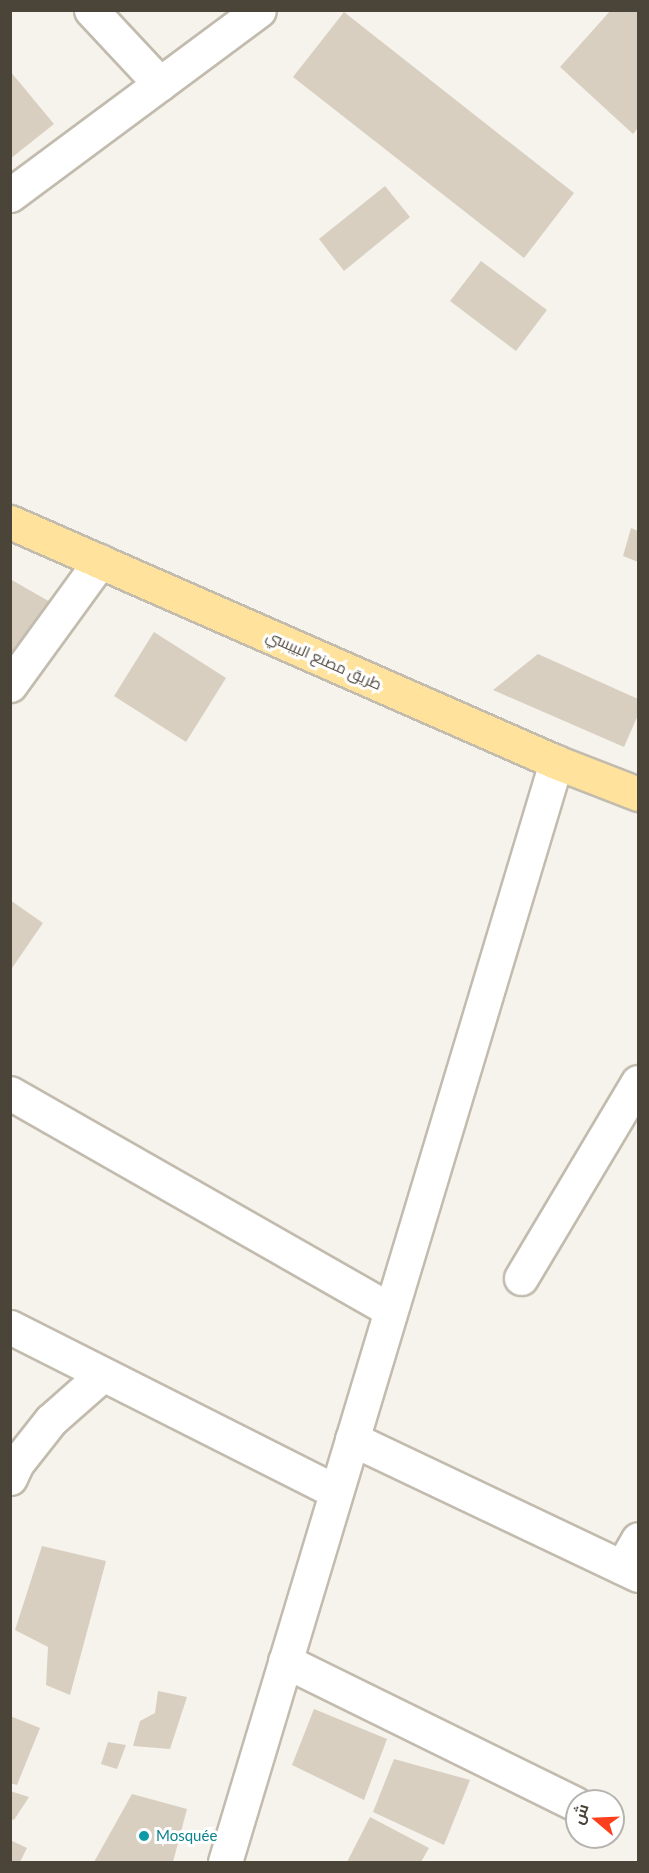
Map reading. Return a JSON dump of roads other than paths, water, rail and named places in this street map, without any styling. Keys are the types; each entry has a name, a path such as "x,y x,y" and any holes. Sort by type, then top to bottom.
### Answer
{"main road":[{"name":"طريق مصنع البيبسي","path":"10,522 556,762 639,794"}],"street":[{"path":"91,10 160,84"},
{"path":"10,195 259,10"},
{"path":"10,685 100,561"},
{"path":"225,1863 556,762"},
{"path":"521,1278 639,1082"},
{"path":"10,1093 391,1310"},
{"path":"10,1327 336,1492"},
{"path":"10,1478 17,1463 51,1420 103,1374"},
{"path":"352,1439 630,1571 639,1539"},
{"path":"285,1661 565,1799"}],"place":[{"name":"Mosquée","path":"144,1836"}]}
